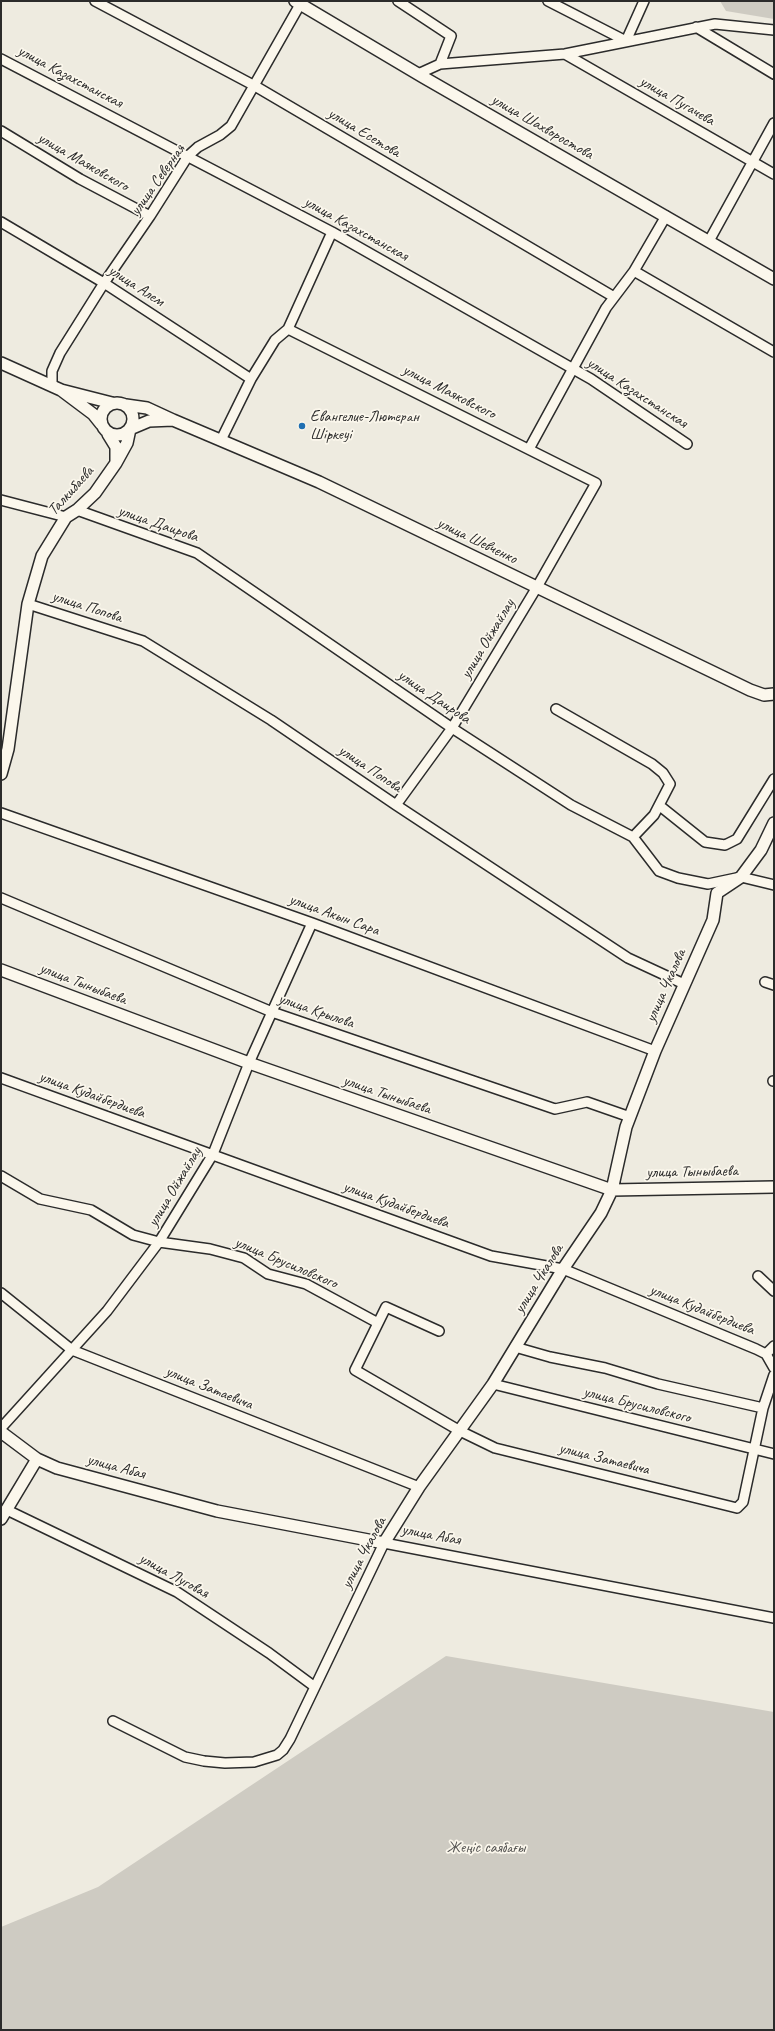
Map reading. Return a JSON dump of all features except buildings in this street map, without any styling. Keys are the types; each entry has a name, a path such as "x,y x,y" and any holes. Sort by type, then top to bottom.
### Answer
{"street":[{"name":"улица Есетова","path":"96,1 255,86 614,298"},
{"path":"398,1 451,36 440,64"},
{"path":"548,1 626,42"},
{"path":"626,42 644,1"},
{"name":"улица Северная","path":"57,388 52,371 60,353 104,283 150,216 188,156 198,147 220,135 231,126 255,86 299,2"},
{"name":"улица Шахворостова","path":"299,2 418,74 774,279"},
{"path":"418,74 440,64 565,54 715,24 774,30"},
{"path":"696,27 774,74"},
{"name":"улица Пугачева","path":"565,54 774,174"},
{"name":"улица Казахстанская","path":"1,59 332,232 573,369 687,444"},
{"path":"709,241 774,123"},
{"name":"улица Маяковского","path":"1,131 80,179 150,216"},
{"path":"529,450 606,308 634,271 666,216"},
{"name":"улица Алем","path":"1,222 104,283 252,379"},
{"path":"221,440 252,379 275,340 288,329 332,232"},
{"path":"634,271 774,352"},
{"name":"улица Маяковского","path":"288,329 596,483"},
{"path":"1,363 57,388 112,403 126,405 132,414 132,424 130,429"},
{"path":"57,388 93,414 101,424 116,447 116,463"},
{"path":"101,424 101,414 104,409 112,403"},
{"name":"улица Шевченко","path":"126,405 147,408 319,482 750,690 769,694"},
{"path":"108,434 122,435 130,429 149,421 173,420"},
{"name":"Талкибаева","path":"1,774 8,749 28,604 42,556 66,517 78,510 95,493 116,463 127,443 130,429"},
{"name":"улица Ойжайлау","path":"396,805 452,728 537,588 596,483"},
{"path":"1,500 66,517"},
{"name":"улица Даирова","path":"78,510 197,553 452,728 571,805 633,837 659,871 678,878 708,884 741,877 774,884"},
{"name":"улица Попова","path":"28,604 143,641 272,720 396,805 628,958 684,984"},
{"path":"556,710 652,764 663,773 670,784 660,806 633,837"},
{"path":"660,806 705,842 725,845 737,839 774,779"},
{"name":"улица Акын Сара","path":"1,813 312,923 655,1051"},
{"name":"улица Чкалова","path":"113,1721 185,1757 226,1764 254,1762 277,1755 283,1750 315,1688 384,1543 419,1487 493,1384 563,1269 601,1213 612,1190 630,1117 655,1051 713,920 717,893 741,877 761,850 774,823"},
{"name":"улица Крылова","path":"1,898 272,1012 555,1108 587,1102 630,1117"},
{"name":"улица Ойжайлау","path":"1,1428 107,1311 158,1242 212,1154 249,1063 312,923"},
{"name":"улица Тыныбаева","path":"1,970 249,1063 612,1190 774,1187"},
{"path":"765,982 774,985"},
{"name":"улица Кудайбердиева","path":"1,1078 491,1256 563,1269 766,1354 774,1368"},
{"name":"улица Брусиловского","path":"1,1176 40,1199 91,1210 133,1235 158,1242 210,1249 244,1258 268,1274 306,1284 378,1322"},
{"path":"758,1276 774,1291"},
{"name":"улица Затаевича","path":"1,1293 72,1350 419,1487"},
{"path":"439,1331 386,1307 355,1370 460,1431"},
{"path":"766,1354 774,1346"},
{"path":"516,1347 550,1357 605,1368 658,1384 763,1408"},
{"path":"754,1449 763,1408 774,1375"},
{"name":"улица Брусиловского","path":"493,1384 774,1454"},
{"name":"улица Затаевича","path":"460,1431 495,1448 737,1508 742,1502 754,1449"},
{"name":"улица Абая","path":"1,1432 37,1459 57,1468 217,1511 774,1618"},
{"path":"4,1515 37,1459"},
{"name":"улица Луговая","path":"4,1515 177,1592 269,1653 315,1688"}],"green space":[{"path":"720,1 774,1 774,19 726,11"},
{"name":"Жеңіс саябағы","path":"446,1656 774,1712 774,2030 1,2030 1,1927 98,1887"}],"place":[{"name":"Евангелие-Лютеран Шіркеуі","path":"302,426"}]}
